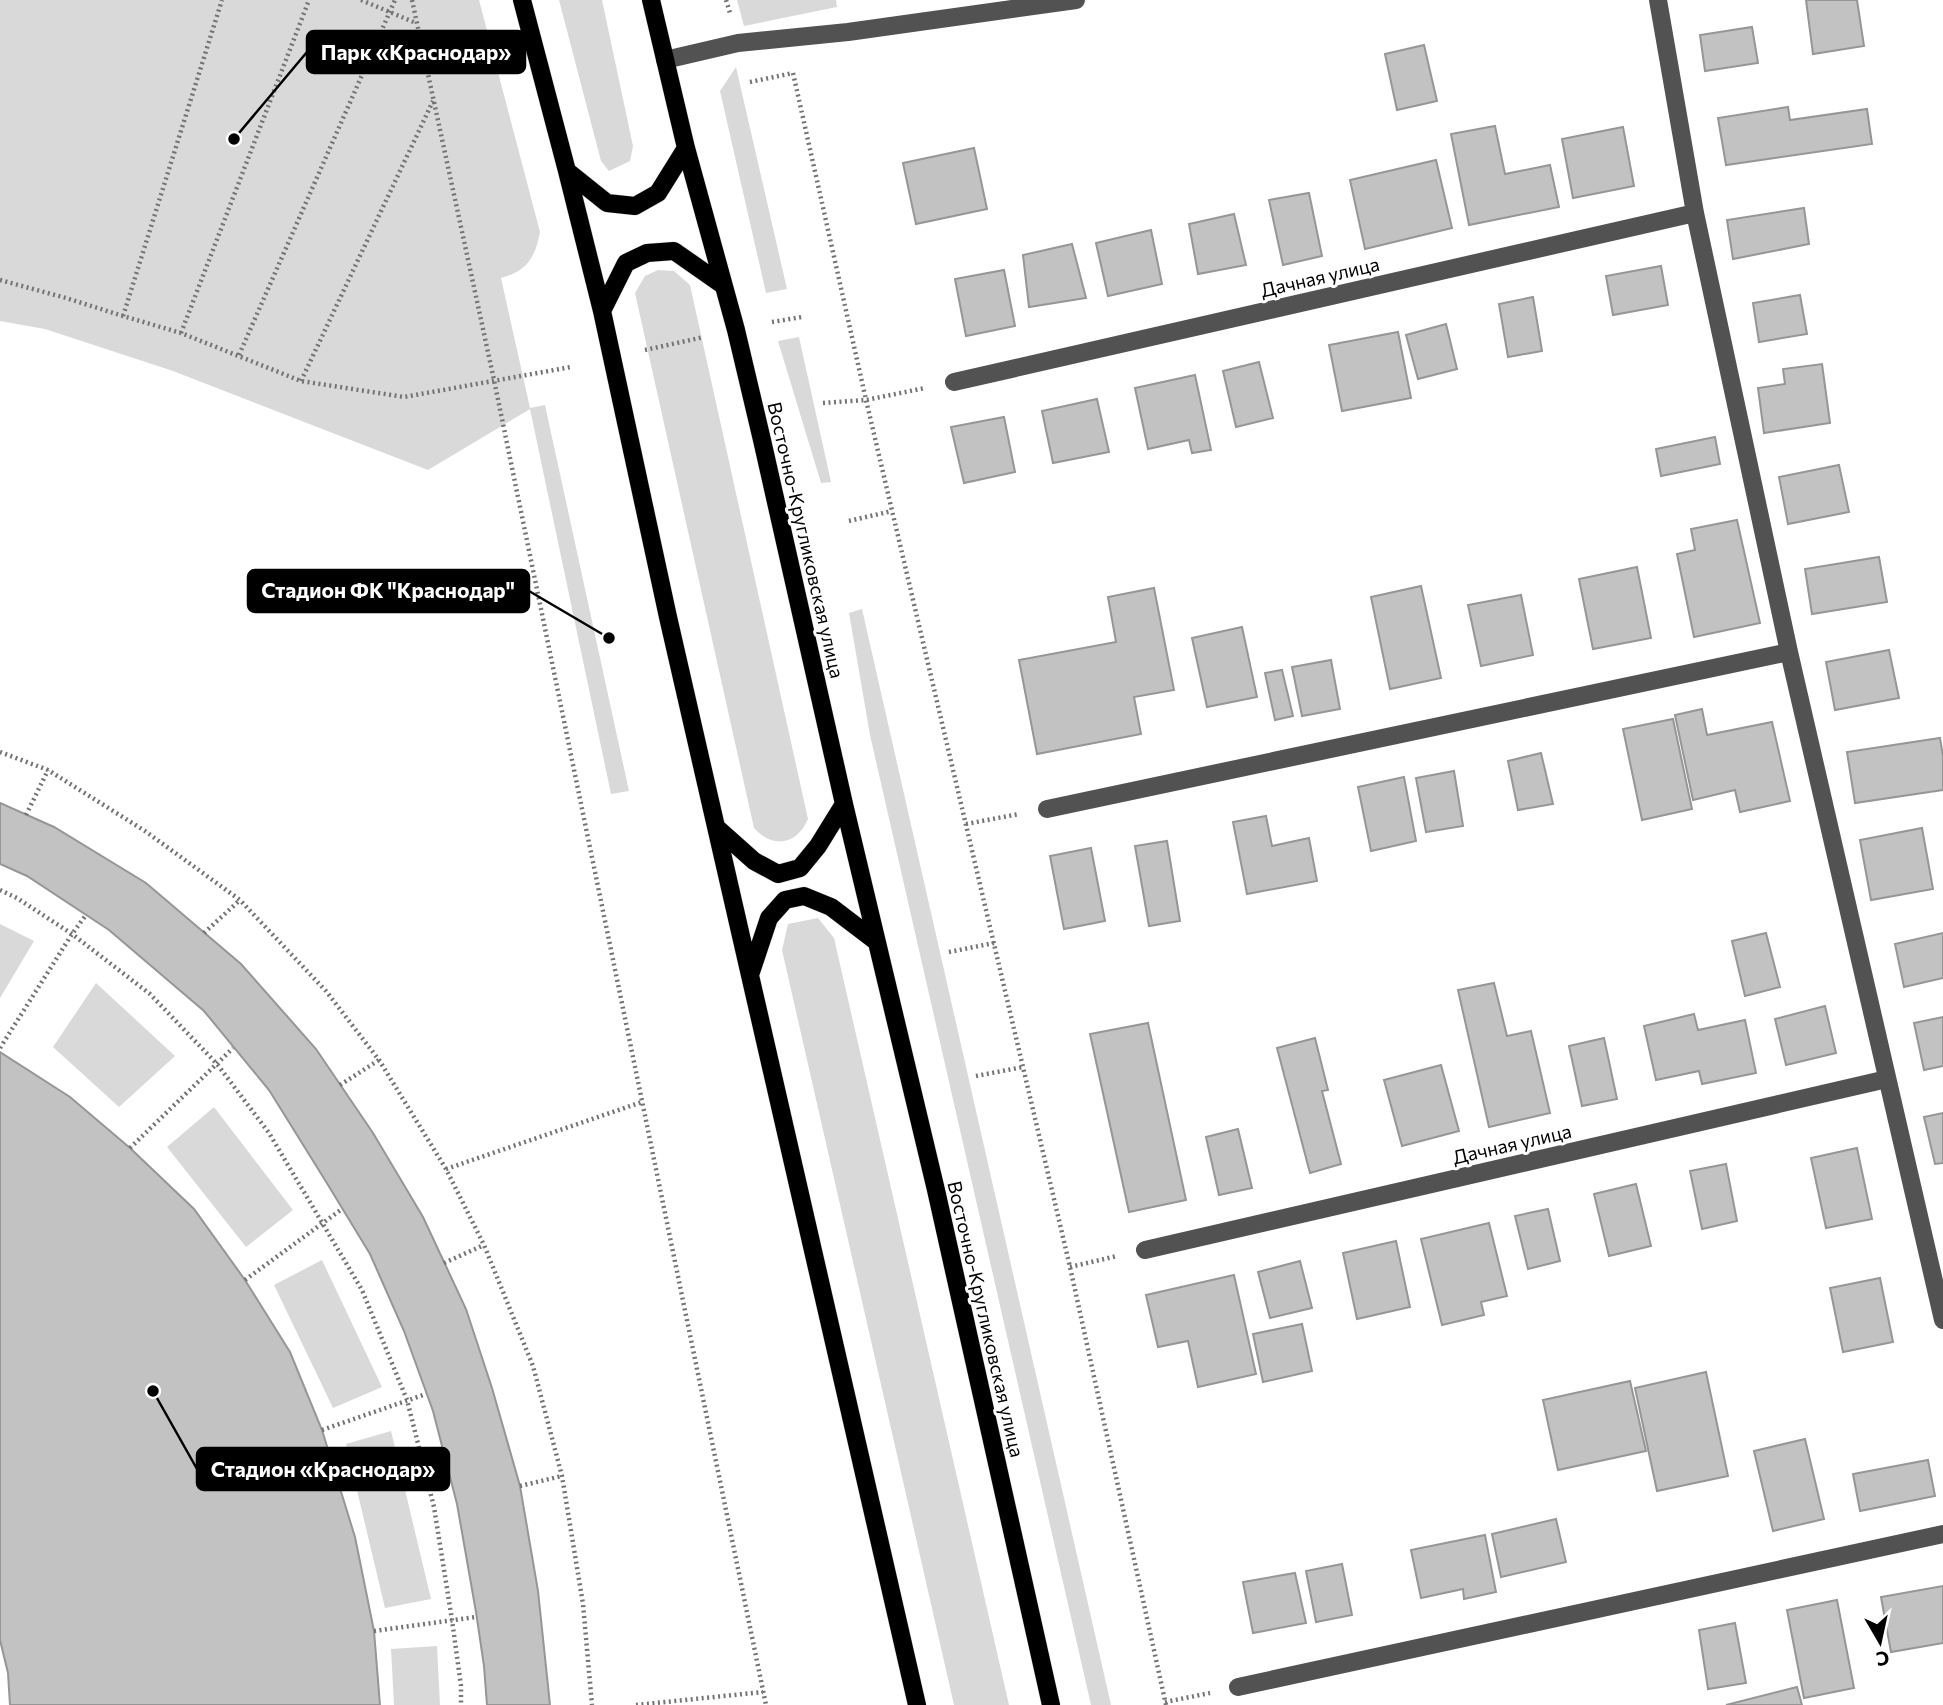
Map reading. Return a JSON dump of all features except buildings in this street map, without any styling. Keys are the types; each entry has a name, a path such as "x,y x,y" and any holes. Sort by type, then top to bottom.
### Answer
{"main road":[{"path":"522,0 602,311 668,617 917,1705"},
{"name":"Восточно-Кругликовская улица","path":"651,0 686,148 762,440 844,804 936,1189 1051,1705"},
{"path":"567,172 607,203 635,206 658,193 686,148"},
{"path":"602,311 626,262 647,253 674,251 724,286"},
{"path":"717,828 754,861 778,874 800,868 818,846 844,804"},
{"path":"751,972 769,918 785,900 804,896 831,907 877,942"}],"street":[{"path":"666,60 738,43 848,32 1076,0"},
{"path":"1658,0 1695,213 1788,652 1943,1320"},
{"name":"Дачная улица","path":"954,382 1695,213"},
{"path":"1047,809 1788,652"},
{"name":"Дачная улица","path":"1145,1250 1887,1079"},
{"path":"1238,1687 1943,1534"}],"path":[{"path":"123,317 222,0"},
{"path":"181,333 309,0"},
{"path":"361,0 417,23"},
{"path":"239,355 395,0"},
{"path":"412,0 494,380 766,1705"},
{"path":"726,0 730,13"},
{"path":"750,82 793,73 866,400 1070,1267 1166,1704 1238,1687"},
{"path":"301,381 433,100"},
{"path":"0,280 181,333 301,381 404,397 571,367"},
{"path":"772,322 802,317"},
{"path":"645,350 704,337"},
{"path":"822,403 866,400 954,382"},
{"path":"849,521 892,511"},
{"path":"0,752 48,770 145,831 240,900 326,991 379,1060 446,1169 484,1245 533,1366 562,1476 583,1604 592,1705"},
{"path":"26,815 48,770"},
{"path":"966,824 1047,809"},
{"path":"0,890 72,934 150,994 217,1063 269,1133 362,1290 407,1400 434,1507 452,1620 461,1705"},
{"path":"204,933 240,900"},
{"path":"0,1048 86,915"},
{"path":"948,952 994,943"},
{"path":"130,1148 233,1048"},
{"path":"340,1084 379,1060"},
{"path":"976,1076 1023,1067"},
{"path":"446,1169 642,1102"},
{"path":"245,1280 342,1209"},
{"path":"444,1263 484,1245"},
{"path":"1070,1267 1145,1250"},
{"path":"323,1430 426,1394"},
{"path":"520,1486 562,1476"},
{"path":"374,1631 476,1617"},
{"path":"636,1705 763,1692"}],"shaded area":[{"path":"0,0 479,0 540,232 528,262 517,272 501,278 530,408 545,405 629,791 611,794 530,409 428,470 173,371 45,329 0,321"},
{"path":"559,0 602,0 633,146 630,161 609,171 601,161"},
{"path":"737,0 836,0 837,7 744,26"},
{"path":"736,67 787,289 766,293 720,91"},
{"path":"658,270 674,271 690,285 808,819 798,834 784,841 769,839 754,828 635,293 645,276"},
{"path":"799,337 831,482 821,483 778,341"},
{"path":"862,609 1111,1705 1091,1705 870,735 849,613"},
{"path":"818,918 834,938 1009,1705 954,1705 782,950 788,924"},
{"path":"0,924 34,941 0,998"},
{"path":"96,983 175,1056 119,1107 53,1047"},
{"path":"214,1107 293,1210 246,1247 167,1147"},
{"path":"322,1260 382,1387 333,1408 274,1285"},
{"path":"391,1431 431,1599 385,1608 346,1444"},
{"path":"437,1646 440,1705 394,1705 391,1649"}],"place":[{"name":"Парк «Краснодар»","path":"234,139"},
{"name":"Стадион ФК \"Краснодар\"","path":"609,638"},
{"name":"Стадион «Краснодар»","path":"153,1391"}]}
